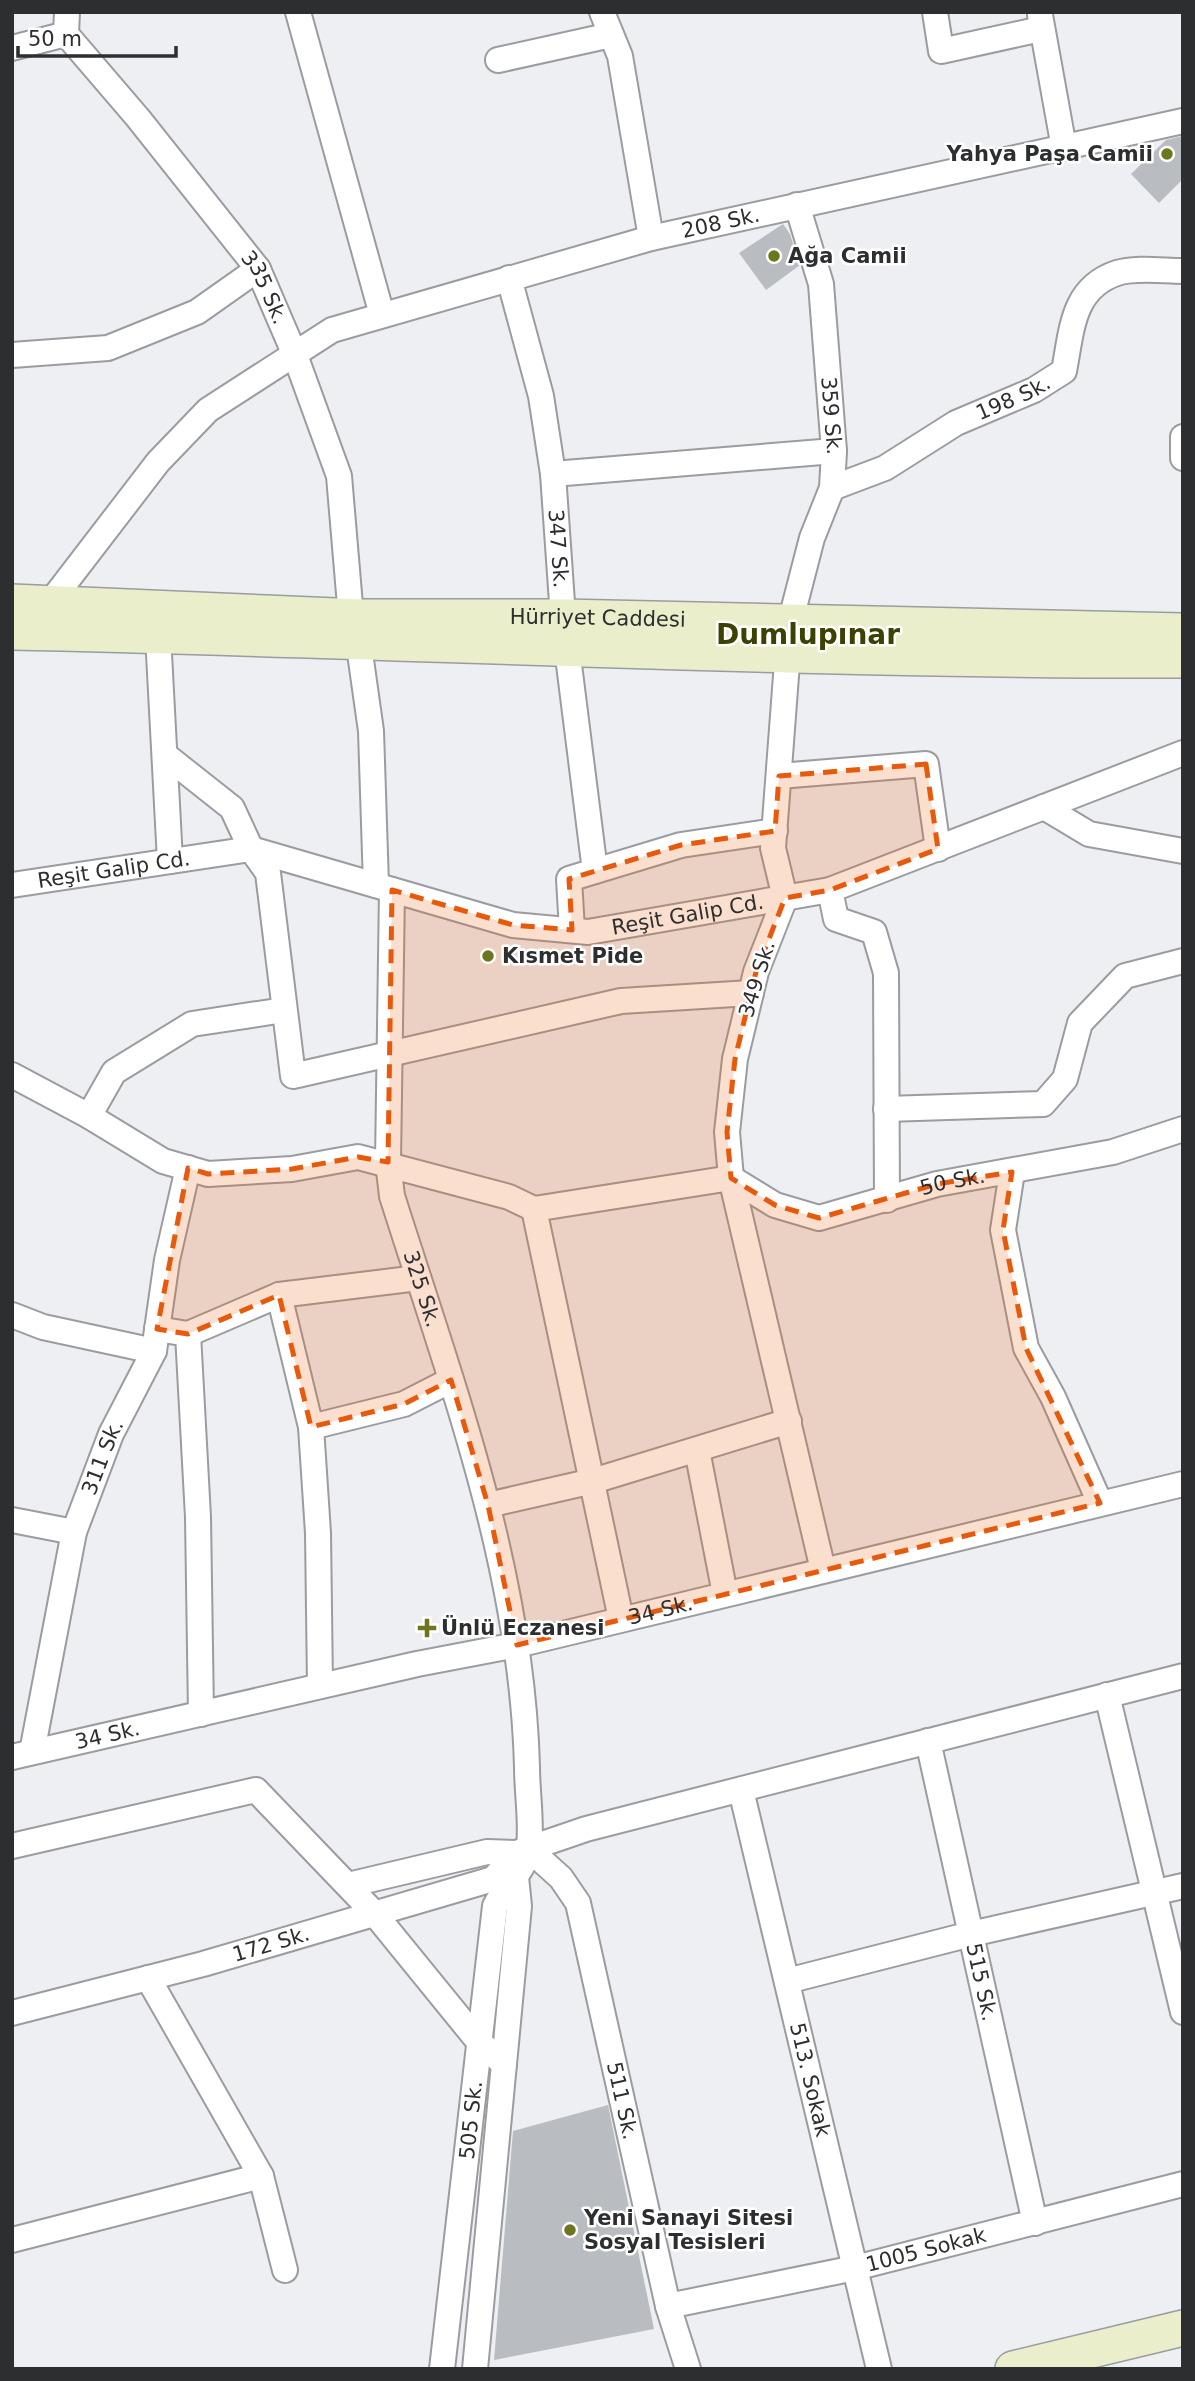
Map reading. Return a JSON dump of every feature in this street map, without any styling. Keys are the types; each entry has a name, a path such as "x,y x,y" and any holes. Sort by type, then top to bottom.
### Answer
{"main road":[{"name":"Hürriyet Caddesi","path":"12,602 354,628 788,640 1183,660"},
{"name":"Hürriyet Caddesi","path":"12,632 158,635 354,628"},
{"name":"Hürriyet Caddesi","path":"788,640 1183,631"},
{"path":"1013,2369 1075,2362 1183,2328"}],"street":[{"path":"298,12 382,315"},
{"path":"934,12 942,51 1040,21 1064,148"},
{"path":"498,60 607,18 620,56 651,237"},
{"path":"12,48 67,23"},
{"name":"335 Sk.","path":"67,23 138,118 258,269 295,355 339,477 354,628"},
{"name":"208 Sk.","path":"49,604 158,462 208,410 332,330 651,237 1183,121"},
{"name":"359 Sk.","path":"788,640 812,538 832,488 834,451 821,284 797,205"},
{"path":"12,355 108,348 197,312 258,269"},
{"name":"198 Sk.","path":"832,488 885,468 956,423 1034,390 1064,371 1075,315 1087,289 1119,272 1183,271"},
{"name":"347 Sk.","path":"509,278 541,396 553,474 566,634 595,870"},
{"path":"1183,437 1183,458"},
{"path":"553,474 834,451"},
{"name":"325 Sk.","path":"354,628 371,731 384,888 391,1054 388,1162 392,1196 488,1505 523,1681"},
{"path":"158,635 170,861"},
{"path":"785,898 773,848 788,640"},
{"name":"Reşit Galip Cd.","path":"12,885 251,849 513,925 589,932 830,890 1183,753"},
{"path":"164,755 233,808 251,849 268,873 293,1076 621,1001 751,993"},
{"path":"779,776 926,764 937,849"},
{"path":"1044,807 1088,834 1183,851"},
{"path":"572,930 569,879 681,845 775,831"},
{"path":"830,890 836,919 874,932 886,973 887,1200"},
{"name":"349 Sk.","path":"785,898 751,993 735,1059 727,1132 731,1178 823,1570"},
{"path":"886,1109 1043,1104 1065,1079 1080,1023 1125,976 1183,961"},
{"path":"89,1116 114,1072 192,1024 284,1010"},
{"path":"12,1075 89,1116 163,1161 208,1174 292,1169 358,1157 388,1162 509,1197 534,1209 731,1178"},
{"name":"50 Sk.","path":"731,1178 775,1205 819,1218 937,1184 1113,1152 1183,1129"},
{"name":"311 Sk.","path":"22,1754 74,1532 111,1434 156,1340 167,1260 188,1168"},
{"path":"1012,1172 1003,1230 1026,1348 1053,1397 1101,1503"},
{"path":"534,1209 621,1619"},
{"path":"12,1315 43,1327 156,1340 188,1334 279,1295 418,1278"},
{"path":"279,1295 312,1427 318,1533 320,1686"},
{"path":"188,1334 198,1517 201,1714"},
{"path":"312,1427 404,1404 451,1380"},
{"path":"488,1505 593,1481 789,1421"},
{"path":"697,1450 724,1594"},
{"name":"34 Sk.","path":"22,1754 320,1686 517,1645 1183,1484"},
{"path":"12,1520 74,1532"},
{"path":"348,1885 487,1852 520,1860 586,1829 1183,1676"},
{"name":"505 Sk.","path":"475,2369 519,1906 523,1681"},
{"path":"1107,1695 1183,2012"},
{"name":"515 Sk.","path":"928,1741 1035,2223"},
{"path":"12,1846 257,1790 374,1913 479,2042 504,2064"},
{"name":"513. Sokak","path":"741,1790 879,2369"},
{"name":"505 Sk.","path":"442,2369 495,1906 520,1860"},
{"name":"172 Sk.","path":"12,2012 148,1978 493,1879 520,1860"},
{"name":"511 Sk.","path":"520,1860 561,1878 578,1903 668,2306 688,2369"},
{"path":"787,1980 971,1934 1183,1886"},
{"path":"148,1978 261,2176 285,2270"},
{"path":"12,2240 261,2176"},
{"name":"1005 Sokak","path":"668,2306 855,2268 1183,2184"}],"highlighted area":[{"path":"926,764 938,849 830,890 785,898 756,972 735,1059 727,1132 731,1178 775,1205 819,1218 937,1184 1012,1172 1003,1230 1026,1348 1100,1503 517,1645 488,1505 451,1380 404,1404 311,1427 279,1295 188,1334 157,1329 188,1168 208,1174 292,1169 358,1157 388,1162 392,890 513,925 572,930 569,879 681,845 775,831 779,776"}],"building":[{"name":"Yahya Paşa Camii","path":"1183,136 1183,179 1159,203 1131,174 1166,140"},
{"name":"Ağa Camii","path":"783,224 790,234 800,265 766,290 739,253"},
{"name":"Yeni Sanayi Sitesi Sosyal Tesisleri","path":"608,2105 654,2329 494,2360 513,2131"}],"place":[{"name":"Yahya Paşa Camii","path":"1167,154"},
{"name":"Ağa Camii","path":"774,256"},
{"name":"Kısmet Pide","path":"488,956"},
{"name":"Ünlü Eczanesi","path":"427,1628"},
{"name":"Yeni Sanayi Sitesi Sosyal Tesisleri","path":"570,2230"}],"district":[{"name":"Dumlupınar","path":"808,634"}]}
